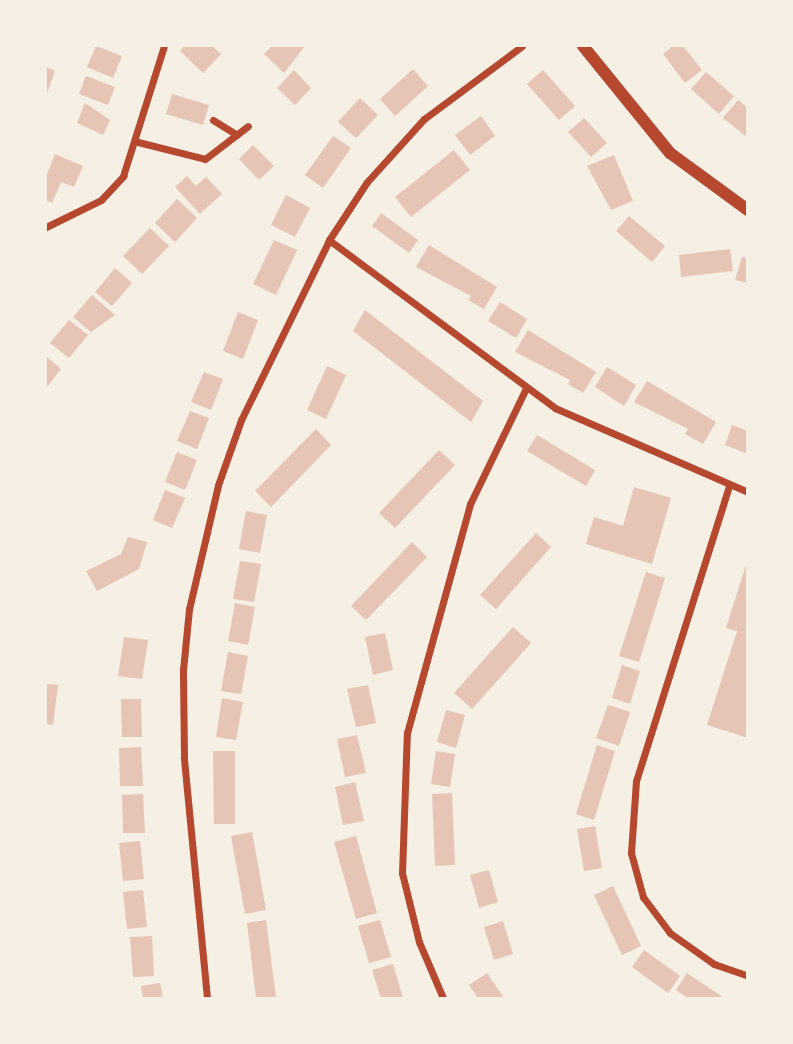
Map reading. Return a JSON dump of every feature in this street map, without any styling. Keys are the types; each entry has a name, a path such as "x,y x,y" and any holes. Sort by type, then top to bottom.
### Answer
{"street":[{"path":"46,227 101,200 127,169 138,142 163,46"},
{"path":"207,999 184,757 189,609 218,485 242,420 329,240 367,182 424,119 522,46"},
{"path":"583,46 670,153 747,210"},
{"path":"213,120 237,135"},
{"path":"138,142 205,159 248,125"},
{"path":"329,240 526,388 605,435 747,492"},
{"path":"443,999 415,931 402,873 404,758 470,505 526,388"},
{"path":"729,486 636,781 631,853 643,897 670,933 714,964 747,976"}],"building":[{"path":"96,46 122,56 113,78 87,67"},
{"path":"185,46 212,46 221,54 203,73 180,51"},
{"path":"272,46 305,46 284,73 264,54"},
{"path":"673,46 683,46 702,70 685,83 663,54"},
{"path":"46,67 55,71 46,96"},
{"path":"413,69 428,86 395,116 380,99"},
{"path":"294,70 311,88 295,105 277,88"},
{"path":"543,70 575,106 559,120 527,84"},
{"path":"706,72 734,96 719,114 691,89"},
{"path":"86,76 115,87 108,105 79,94"},
{"path":"172,94 209,105 203,125 166,114"},
{"path":"360,98 378,115 356,138 338,122"},
{"path":"738,100 748,108 748,138 723,118"},
{"path":"85,103 110,120 103,135 77,123"},
{"path":"481,116 495,136 470,155 455,135"},
{"path":"584,118 607,143 591,157 568,132"},
{"path":"333,136 351,148 323,188 305,175"},
{"path":"253,145 274,166 259,180 239,159"},
{"path":"454,150 470,170 411,217 395,197"},
{"path":"55,154 83,166 74,187 61,182 52,203 46,200 46,177"},
{"path":"614,155 633,201 611,210 587,166"},
{"path":"187,176 196,186 206,177 222,194 200,214 175,187"},
{"path":"286,195 310,208 295,237 271,225"},
{"path":"177,199 197,218 175,242 155,223"},
{"path":"381,213 418,240 409,253 372,226"},
{"path":"629,216 665,246 652,262 616,231"},
{"path":"150,228 169,246 142,274 123,256"},
{"path":"274,240 297,250 276,295 253,284"},
{"path":"429,245 497,287 484,309 468,300 471,296 416,267"},
{"path":"730,249 733,271 681,277 679,255"},
{"path":"742,257 748,258 748,283 735,280"},
{"path":"115,268 132,283 112,306 95,292"},
{"path":"92,295 115,315 91,332 73,317"},
{"path":"500,302 527,319 516,338 488,321"},
{"path":"365,310 483,401 471,422 353,331"},
{"path":"238,312 258,320 243,359 223,351"},
{"path":"69,320 88,335 69,358 50,343"},
{"path":"528,330 596,372 583,393 568,384 570,380 515,352"},
{"path":"46,356 61,369 46,388"},
{"path":"327,366 346,375 326,419 307,410"},
{"path":"607,367 636,385 624,406 595,387"},
{"path":"204,372 223,379 211,410 191,402"},
{"path":"647,381 716,422 703,444 685,434 688,429 634,402"},
{"path":"190,411 209,418 197,449 177,441"},
{"path":"732,425 748,431 748,454 725,445"},
{"path":"316,429 331,445 271,507 255,491"},
{"path":"537,435 595,470 586,486 527,451"},
{"path":"439,450 455,465 395,528 379,513"},
{"path":"177,452 197,460 185,490 165,482"},
{"path":"634,487 671,498 652,564 586,544 594,517 623,526"},
{"path":"165,490 185,498 172,528 153,520"},
{"path":"246,511 267,515 260,553 239,549"},
{"path":"536,533 551,547 496,609 480,595"},
{"path":"128,537 147,542 139,569 97,591 86,571 121,554"},
{"path":"412,542 427,557 366,620 351,606"},
{"path":"240,561 261,564 254,602 233,599"},
{"path":"747,562 748,738 707,725 737,631 726,628"},
{"path":"646,572 665,578 639,662 619,656"},
{"path":"235,603 255,607 248,645 228,641"},
{"path":"513,627 531,643 472,709 454,693"},
{"path":"385,633 393,670 373,675 365,637"},
{"path":"124,637 148,640 142,679 118,676"},
{"path":"228,652 248,656 241,694 221,691"},
{"path":"622,665 640,671 630,704 612,698"},
{"path":"46,684 58,685 53,725 46,724"},
{"path":"368,685 376,723 356,727 347,689"},
{"path":"222,698 243,702 236,740 216,737"},
{"path":"121,699 141,699 142,737 122,737"},
{"path":"608,705 630,712 619,746 596,738"},
{"path":"446,710 465,715 456,748 437,742"},
{"path":"357,735 366,773 345,777 337,739"},
{"path":"597,745 615,751 594,820 576,814"},
{"path":"141,747 143,786 120,786 119,748"},
{"path":"213,751 235,751 235,824 214,824"},
{"path":"436,751 455,754 450,787 431,784"},
{"path":"355,782 364,821 343,825 335,787"},
{"path":"452,793 455,865 435,866 432,794"},
{"path":"143,794 145,833 123,833 122,795"},
{"path":"595,826 602,868 584,871 577,829"},
{"path":"252,832 266,910 245,914 231,836"},
{"path":"356,836 377,913 356,919 334,842"},
{"path":"140,841 144,879 123,881 119,843"},
{"path":"489,870 498,902 479,908 470,875"},
{"path":"613,886 641,946 622,955 594,895"},
{"path":"143,890 147,927 127,929 123,892"},
{"path":"266,920 276,998 256,998 247,923"},
{"path":"380,920 391,957 369,963 358,926"},
{"path":"503,921 513,954 494,960 484,927"},
{"path":"152,936 154,976 133,977 130,937"},
{"path":"644,950 680,976 668,993 632,967"},
{"path":"393,964 403,998 381,998 372,970"},
{"path":"487,973 504,998 478,998 469,985"},
{"path":"687,973 724,998 688,998 676,990"},
{"path":"160,983 163,998 143,998 141,986"}]}
